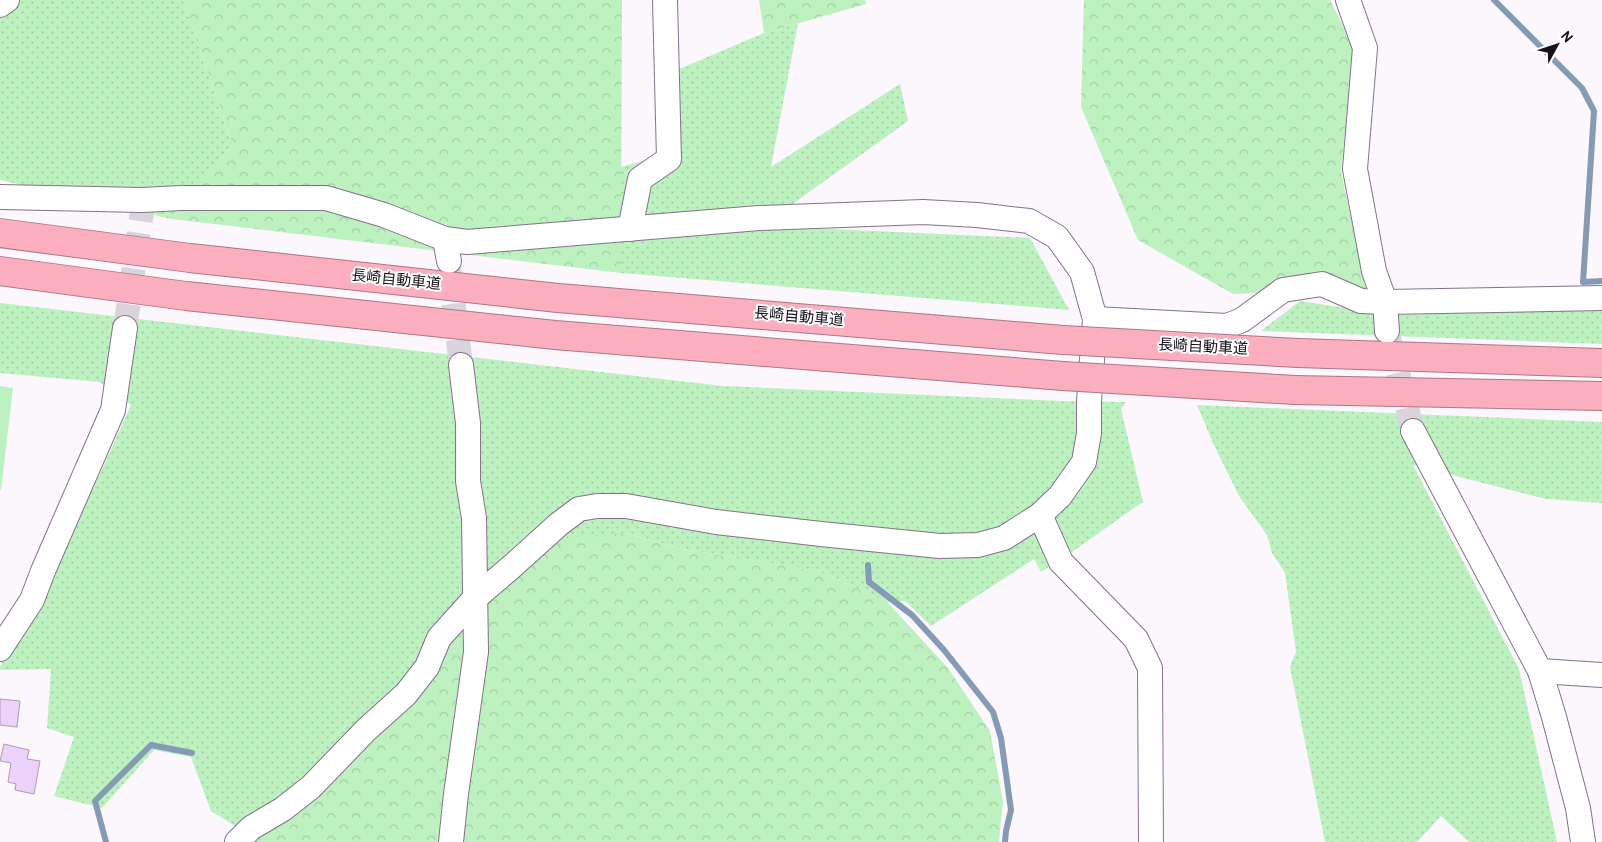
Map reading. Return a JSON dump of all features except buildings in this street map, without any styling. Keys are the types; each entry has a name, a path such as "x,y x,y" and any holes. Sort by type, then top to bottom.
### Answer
{"highway":[{"name":"長崎自動車道","path":"0,233 190,258 558,298 1063,340 1298,353 1602,363"},
{"path":"0,271 186,296 555,335 1063,376 1295,390 1602,396"}],"street":[{"path":"0,5 6,0"},
{"path":"630,230 640,179 669,159 665,0"},
{"path":"1348,0 1365,48 1356,169 1374,271 1385,302 1388,331"},
{"path":"0,197 142,206 191,198 326,198 384,215 447,250 467,242 759,218 923,212 977,215 1029,220 1057,237 1082,272 1095,319 1089,401 1089,433 1084,462 1060,496 1040,515 1004,538 978,545 940,546 716,522 626,506 597,506 579,510 559,524 475,598 439,638 427,667 406,694 366,730 311,787 283,809 251,828 237,842"},
{"path":"1095,319 1227,326 1242,320 1283,290 1322,284 1361,301 1602,298"},
{"path":"0,649 32,600 114,410 125,328"},
{"path":"452,842 456,794 476,652 474,518 468,480 468,423 461,365"},
{"path":"1413,431 1540,671 1578,808 1583,842"},
{"path":"1040,515 1061,562 1136,639 1150,668 1152,842"},
{"path":"1540,671 1602,675"}],"green space":[{"path":"0,0 183,0 233,145 172,219 0,180"},
{"path":"183,0 622,0 621,273 172,219 233,145"},
{"path":"759,0 865,0 866,4 764,33"},
{"path":"1084,0 1330,0 1354,48 1341,172 1366,289 1233,294 1138,240 1081,107"},
{"path":"798,23 771,167 900,84 908,121 762,226 1030,238 1069,310 621,273 621,167 677,152 679,69 764,33"},
{"path":"1300,301 1391,315 1602,310 1602,344 1261,331"},
{"path":"0,303 723,386 1062,401 1126,402 1121,409 1143,502 1041,572 1034,559 931,626 905,601 887,602 818,571 683,549 625,533 430,675 250,835 211,811 191,757 154,750 102,808 54,796 74,737 47,728 51,669 0,670 0,667 99,476 131,405 100,382 0,373"},
{"path":"0,386 13,388 1,490 0,490"},
{"path":"1197,405 1602,422 1602,503 1546,499 1413,465 1519,669 1557,842 1469,842 1441,816 1417,842 1325,842 1290,667 1296,652 1285,573 1272,553 1267,535 1239,496"},
{"path":"625,533 683,549 818,571 887,602 948,668 990,731 1003,801 999,842 245,842 285,815 462,619 563,538"}],"waterway":[{"path":"1494,0 1582,88 1594,111 1583,282 1602,281"},
{"path":"868,565 869,582 912,615 944,650 993,712 1001,738 1011,810 1005,842"},
{"path":"106,842 95,801 151,745 192,753"}],"tunnel":[{"path":"125,328 142,212"},
{"path":"449,268 461,365"},
{"path":"1389,338 1413,431"}]}
